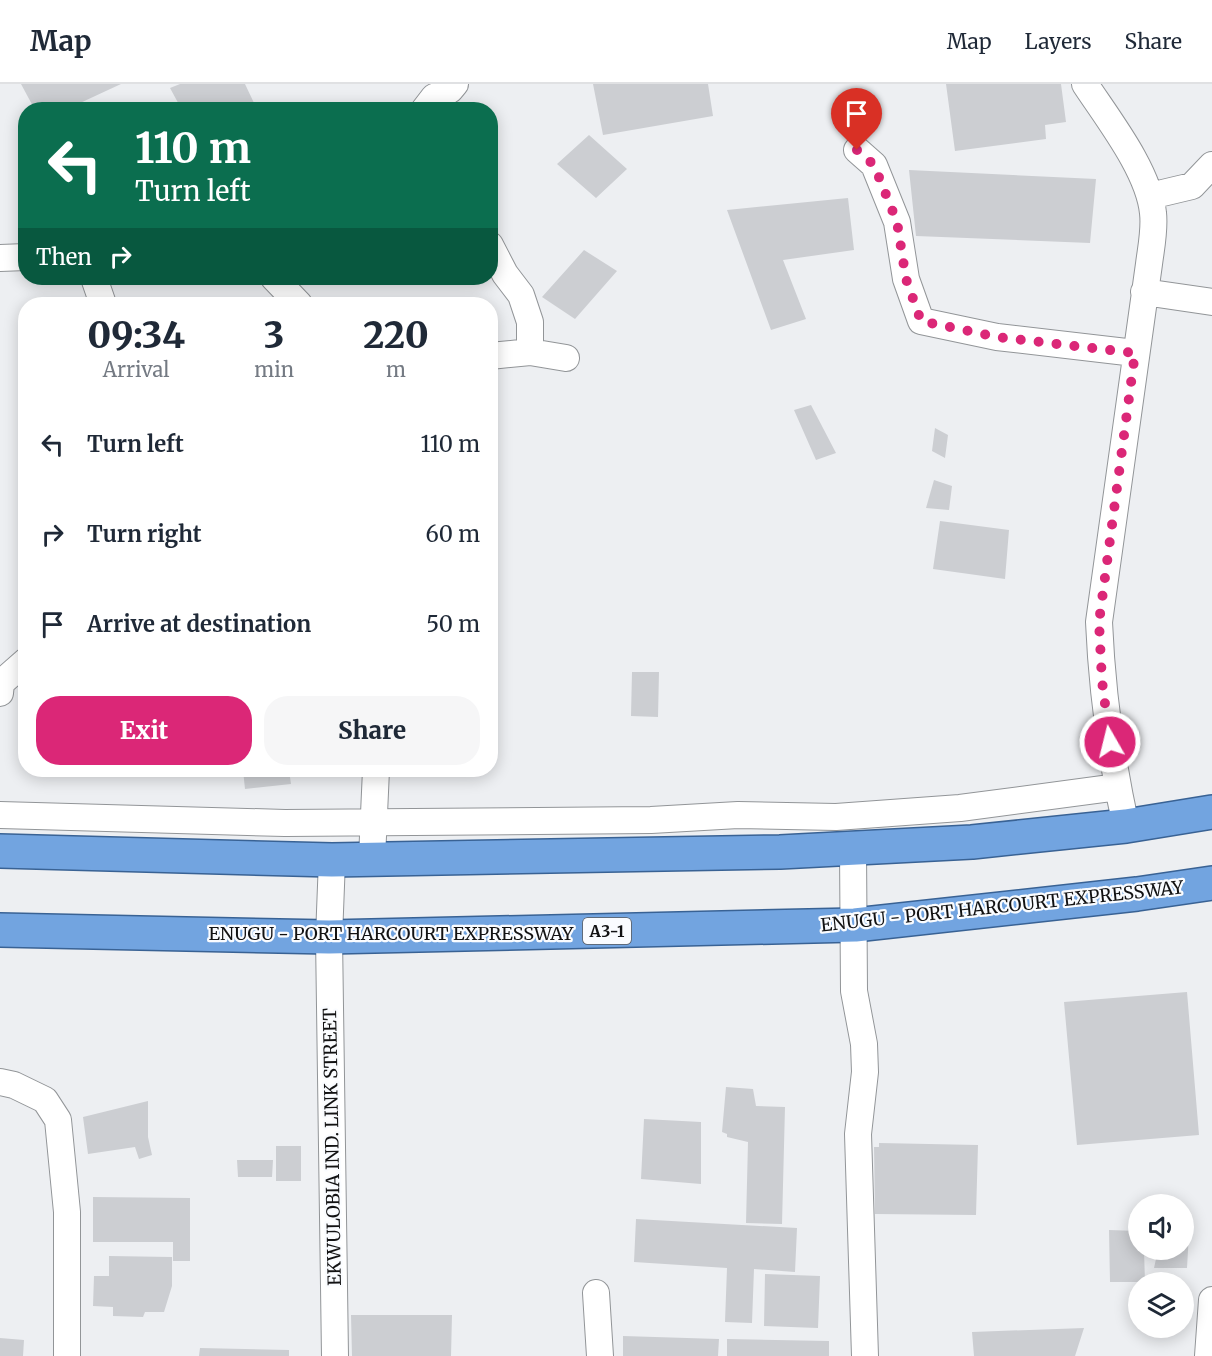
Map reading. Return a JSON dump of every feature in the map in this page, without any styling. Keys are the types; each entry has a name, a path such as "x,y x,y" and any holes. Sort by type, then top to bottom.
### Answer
{"highway":[{"path":"0,851 332,860 854,850 972,842 1126,826 1212,812"},
{"name":"ENUGU - PORT HARCOURT EXPRESSWAY","path":"0,930 329,937 855,925 1137,894 1212,883"}],"street":[{"path":"430,102 434,97 450,90 455,84"},
{"path":"1085,84 1126,145 1150,196 1154,214 1099,622 1102,681 1126,826"},
{"path":"857,150 874,165 897,222 906,279 921,321 997,337 1135,353"},
{"path":"1150,196 1192,186 1212,165"},
{"path":"0,258 18,257"},
{"path":"498,260 521,295 530,322 530,352"},
{"path":"281,285 292,297"},
{"path":"1144,292 1212,302"},
{"path":"498,355 530,352 566,358"},
{"path":"0,693 1,683 18,668"},
{"path":"372,858 376,777"},
{"path":"0,815 285,823 651,820 738,814 836,817 960,808 1118,787"},
{"path":"854,850 854,991 864,1044 865,1072 858,1134 865,1356"},
{"name":"EKWULOBIA IND. LINK STREET","path":"332,860 329,937 335,1356"},
{"path":"0,1082 14,1085 45,1100 58,1120 67,1212 67,1356"},
{"path":"596,1293 600,1356"},
{"path":"1208,1356 1212,1300"}],"building":[{"path":"21,84 121,84 82,102 31,102"},
{"path":"180,84 245,84 254,102 178,102 170,88"},
{"path":"593,84 708,84 713,116 603,135"},
{"path":"946,84 1061,84 1066,122 1045,125 1046,139 955,151"},
{"path":"589,135 627,169 596,198 557,164"},
{"path":"909,170 1096,179 1090,243 916,236"},
{"path":"848,198 854,250 783,260 806,319 771,330 727,210"},
{"path":"584,250 617,271 575,319 542,297"},
{"path":"811,405 836,453 816,460 794,410"},
{"path":"935,428 948,435 945,458 932,451"},
{"path":"934,480 952,486 949,510 926,508"},
{"path":"940,521 1009,530 1005,579 933,569"},
{"path":"632,672 659,672 658,717 631,716"},
{"path":"244,777 290,777 291,784 245,789"},
{"path":"1187,992 1199,1135 1077,1145 1064,1002"},
{"path":"726,1087 753,1089 756,1106 785,1107 782,1224 746,1223 748,1142 727,1137 727,1134 722,1132"},
{"path":"148,1101 148,1137 152,1155 139,1159 135,1147 88,1154 83,1117"},
{"path":"644,1119 701,1122 701,1184 641,1179"},
{"path":"879,1143 978,1145 976,1215 875,1214 874,1147 879,1147"},
{"path":"276,1146 301,1146 301,1181 276,1181"},
{"path":"237,1160 273,1160 272,1177 238,1177"},
{"path":"93,1197 190,1198 190,1261 173,1261 173,1242 93,1242"},
{"path":"636,1219 797,1228 795,1272 754,1269 752,1323 725,1322 727,1268 634,1262"},
{"path":"1109,1230 1128,1231 1128,1260 1144,1260 1145,1272 1128,1272 1128,1282 1110,1282"},
{"path":"109,1256 172,1257 172,1286 164,1312 145,1312 143,1317 113,1316 113,1307 93,1306 94,1276 109,1276"},
{"path":"1156,1260 1187,1260 1187,1268 1154,1268"},
{"path":"765,1274 820,1276 818,1328 764,1326"},
{"path":"351,1315 452,1315 451,1356 352,1356"},
{"path":"1084,1328 1075,1356 974,1356 972,1332"},
{"path":"623,1336 719,1339 718,1356 623,1356"},
{"path":"0,1338 24,1340 23,1356 0,1356"},
{"path":"727,1339 829,1341 829,1356 727,1356"},
{"path":"200,1348 289,1350 289,1356 199,1356"}],"route":[{"path":"857,150 874,165 897,222 906,279 921,321 997,337 1135,353 1099,622 1102,681 1110,742"}]}
